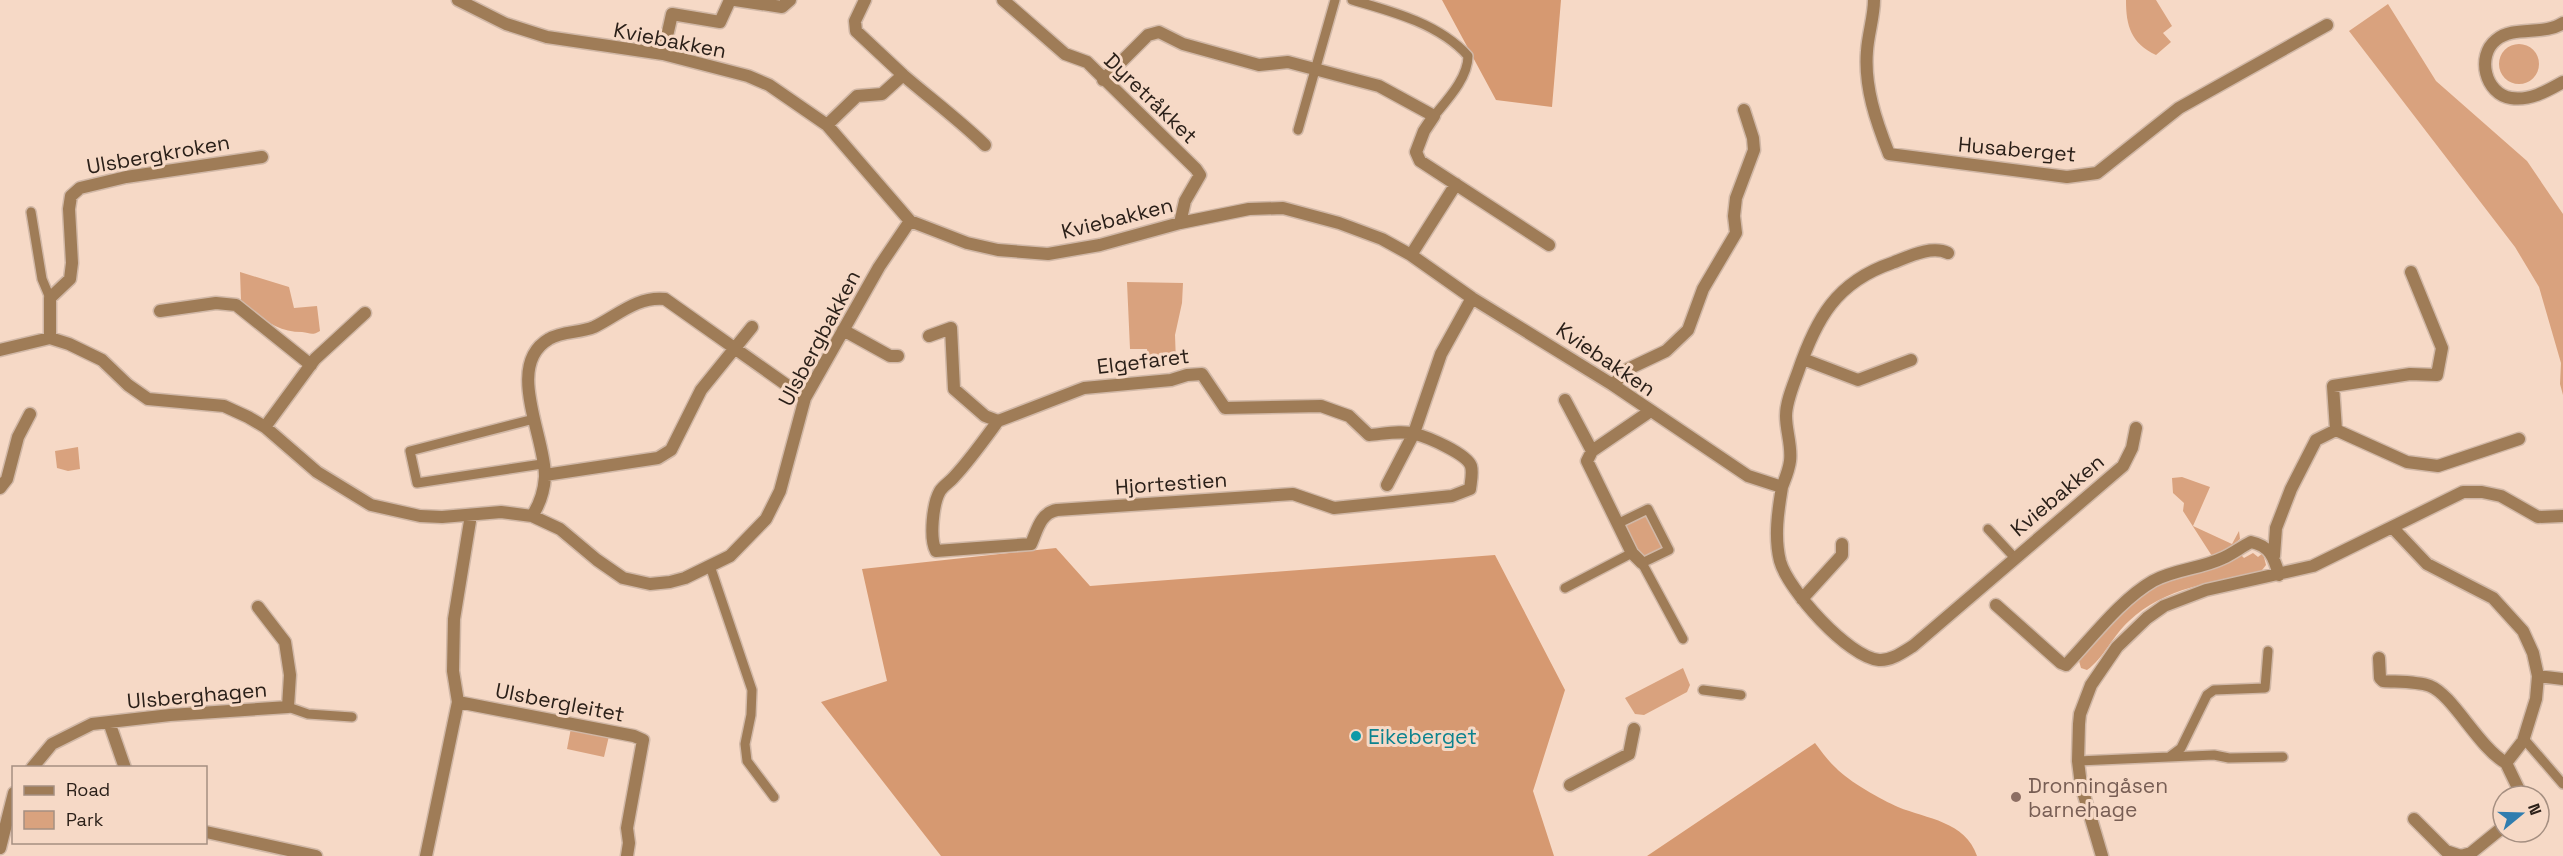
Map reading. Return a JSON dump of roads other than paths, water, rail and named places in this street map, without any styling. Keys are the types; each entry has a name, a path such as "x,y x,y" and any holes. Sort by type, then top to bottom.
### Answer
{"street":[{"path":"663,54 672,14 720,22 730,0"},
{"path":"735,0 782,7 790,0"},
{"path":"865,0 855,21 856,31 903,75 957,118 985,145"},
{"name":"Dyretråkket","path":"1003,0 1065,54 1086,62 1200,175 1185,201 1180,223"},
{"name":"Husaberget","path":"1874,0 1867,50 1867,75 1876,122 1889,154 2067,177 2097,173 2179,108 2327,26"},
{"name":"Kviebakken","path":"463,2 506,24 546,37 663,54 759,80 784,94 827,125 910,221 967,243 998,250 1048,254 1100,245 1180,223 1250,209 1283,208 1339,223 1382,239 1411,255 1473,298 1613,386 1748,476 1782,488"},
{"path":"2563,23 2556,28 2508,35 2497,39 2490,48 2485,69 2492,87 2503,96 2512,98 2537,96 2563,82"},
{"path":"1103,80 1148,35 1159,32 1183,44 1259,65 1288,62 1379,86 1434,116 1424,131 1416,152 1420,161 1549,244"},
{"path":"827,125 857,96 882,94 903,75"},
{"path":"1613,386 1628,369 1666,351 1688,330 1703,289 1736,233 1734,216 1736,198 1754,150 1753,138 1743,110"},
{"name":"Ulsbergkroken","path":"50,298 70,279 72,263 69,209 71,196 80,188 126,177 262,157"},
{"path":"1411,255 1456,184"},
{"name":"Ulsbergbakken","path":"50,338 89,352 102,360 128,385 148,399 224,406 266,427 317,472 370,505 420,516 501,512 532,516 560,529 622,578 650,584 670,582 685,578 730,556 766,519 780,491 805,398 879,267 910,221"},
{"name":"Kviebakken","path":"1948,253 1940,249 1929,251 1863,275 1832,302 1814,331 1803,359 1786,414 1790,462 1782,488 1777,526 1778,549 1783,570 1802,599 1821,620 1850,645 1873,658 1888,659 1913,646 2014,557 2123,466 2132,447 2136,428"},
{"path":"2336,430 2333,386 2410,374 2437,375 2442,348 2411,272"},
{"path":"0,350 50,338 50,298"},
{"path":"1388,485 1414,433 1442,354 1473,298"},
{"path":"532,516 542,495 544,469 534,419 528,371 530,360 536,351 550,338 590,329 628,306 651,299 665,299 805,398"},
{"path":"159,311 216,303 236,305 311,365"},
{"path":"266,427 311,365 336,338 365,313"},
{"path":"544,469 658,458 671,450 701,390 752,327"},
{"path":"929,336 951,328 954,389 985,416 998,421"},
{"path":"843,330 890,356 898,356"},
{"path":"1803,359 1858,380 1911,360"},
{"name":"Elgefaret","path":"998,421 1084,388 1171,380 1187,375 1202,374 1225,408 1321,406 1349,416 1369,435 1414,433 1466,458"},
{"path":"1565,400 1592,451"},
{"path":"1642,563 1632,553 1587,466 1588,454 1649,411"},
{"path":"0,488 7,479 18,437 30,414"},
{"name":"Hjortestien","path":"998,421 953,479 941,489 934,504 934,545 938,551 1031,544 1043,518 1049,511 1057,510 1293,494 1334,508 1452,496 1470,489 1471,466 1466,458"},
{"path":"2336,430 2407,462 2438,466 2519,439"},
{"path":"2279,575 2274,556 2276,528 2291,489 2316,440 2336,430"},
{"path":"2102,856 2081,785 2078,761 2080,714 2091,685 2117,647 2147,618 2164,606 2206,590 2313,566 2463,492 2482,492 2501,496 2538,517 2563,516"},
{"path":"426,856 458,702 453,671 454,619 471,515"},
{"path":"2392,527 2427,564 2493,598 2523,631 2533,653 2538,676 2536,699 2524,740 2506,763"},
{"path":"1996,605 2047,652 2066,665 2089,639 2150,583 2172,571 2222,559 2251,542 2262,545 2274,556"},
{"path":"1802,599 1842,555 1842,544"},
{"name":"Ulsberghagen","path":"34,766 52,744 92,724 170,715 288,707 290,675 285,642 258,607"},
{"path":"2379,658 2380,678 2383,681 2430,686 2441,693 2493,756 2506,763 2516,784"},
{"path":"2538,676 2563,679"},
{"name":"Ulsbergleitet","path":"458,702 634,736 644,740 627,828 629,843 627,856"},
{"name":"Ulsberghagen","path":"108,722 124,766"},
{"path":"1570,785 1629,754 1634,729"},
{"path":"0,848 12,801"},
{"path":"2414,819 2446,851 2461,856 2471,853 2491,837"},
{"path":"207,832 316,856"}],"lane":[{"path":"1298,130 1335,0"},
{"path":"1352,0 1404,17 1438,33 1468,56 1465,70 1452,93 1434,116"},
{"path":"31,212 42,279 50,298"},
{"path":"534,419 410,451 417,483 544,469"},
{"path":"1617,524 1648,509 1669,550 1642,563 1683,639"},
{"name":"Kviebakken","path":"1988,529 2014,557"},
{"path":"1565,588 1632,553"},
{"path":"710,566 752,690 751,716 745,744 747,760 774,797"},
{"path":"2169,757 2181,748 2207,695 2214,690 2265,688 2268,651"},
{"path":"1703,690 1741,695"},
{"name":"Ulsberghagen","path":"288,707 308,714 352,717"},
{"path":"2524,740 2563,784"},
{"path":"2078,761 2214,755 2229,758 2283,757"}],"place":[{"name":"Eikeberget","path":"1356,736"},
{"name":"Dronningåsen barnehage","path":"2016,797"}]}
